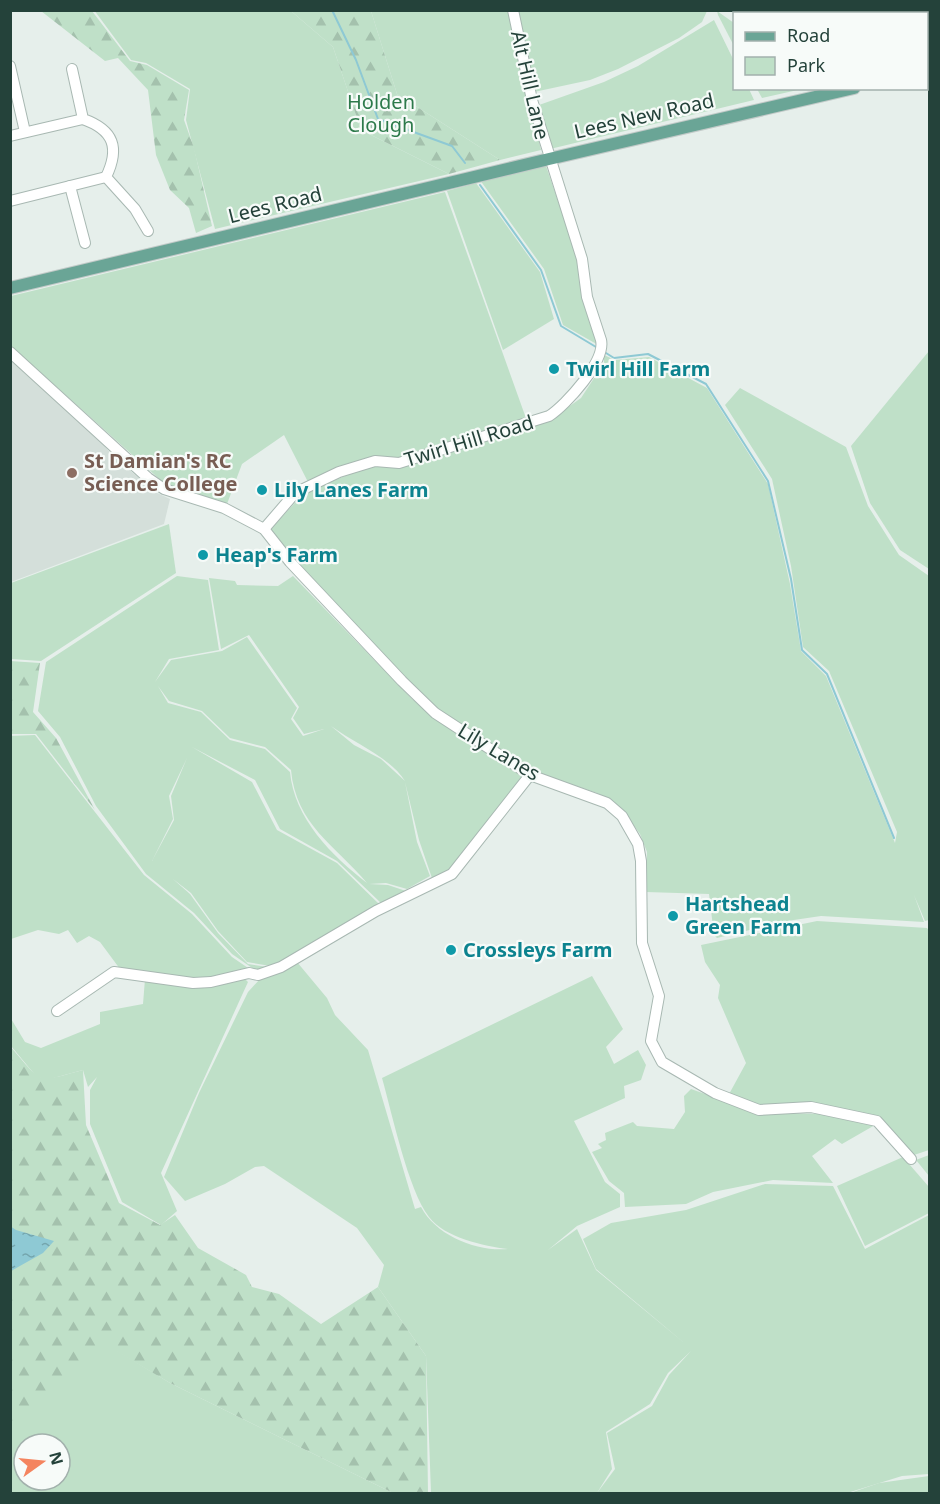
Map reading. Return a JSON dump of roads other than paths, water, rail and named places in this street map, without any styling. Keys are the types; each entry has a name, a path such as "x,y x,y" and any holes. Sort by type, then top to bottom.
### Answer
{"main road":[{"name":"Lees New Road","path":"549,159 845,90"},
{"name":"Lees Road","path":"10,288 549,159"}],"street":[{"name":"Alt Hill Lane","path":"513,10 526,76 549,159"},
{"path":"10,66 25,132"},
{"path":"72,69 83,119"},
{"path":"10,136 83,119 97,124 109,135 114,148 113,162 105,177 10,201"},
{"name":"Twirl Hill Road","path":"264,529 295,493 339,472 375,461 399,463 549,416 567,402 577,390 603,346 587,297 582,259 549,159"},
{"path":"105,177 135,208 148,231"},
{"path":"70,186 85,243"},
{"name":"Lily Lanes","path":"10,352 148,478 164,489 224,508 264,529 290,562 428,705 530,775 607,803 622,816 635,838 641,861 642,942 659,996 651,1041 662,1062 715,1093 759,1110 811,1107 877,1120 911,1159"},
{"path":"577,390 585,399"},
{"path":"57,1011 114,972 193,983 211,982 249,973 258,975 281,967 376,911 452,874 530,775"}],"water":[{"path":"10,1226 16,1230 54,1241 43,1253 11,1271"}],"waterway":[{"path":"332,10 356,60 378,119 452,146 465,163"},
{"path":"480,185 541,270 561,326 596,347"},
{"path":"606,353 614,358 648,354 706,384 768,481 791,579 802,650 827,674 894,838"}],"place":[{"name":"Twirl Hill Farm","path":"554,369"},
{"name":"St Damian's RC Science College","path":"72,473"},
{"name":"Lily Lanes Farm","path":"262,490"},
{"name":"Heap's Farm","path":"203,555"},
{"name":"Hartshead Green Farm","path":"673,916"},
{"name":"Crossleys Farm","path":"451,950"}],"park label":[{"name":"Holden Clough","path":"381,114"}]}
